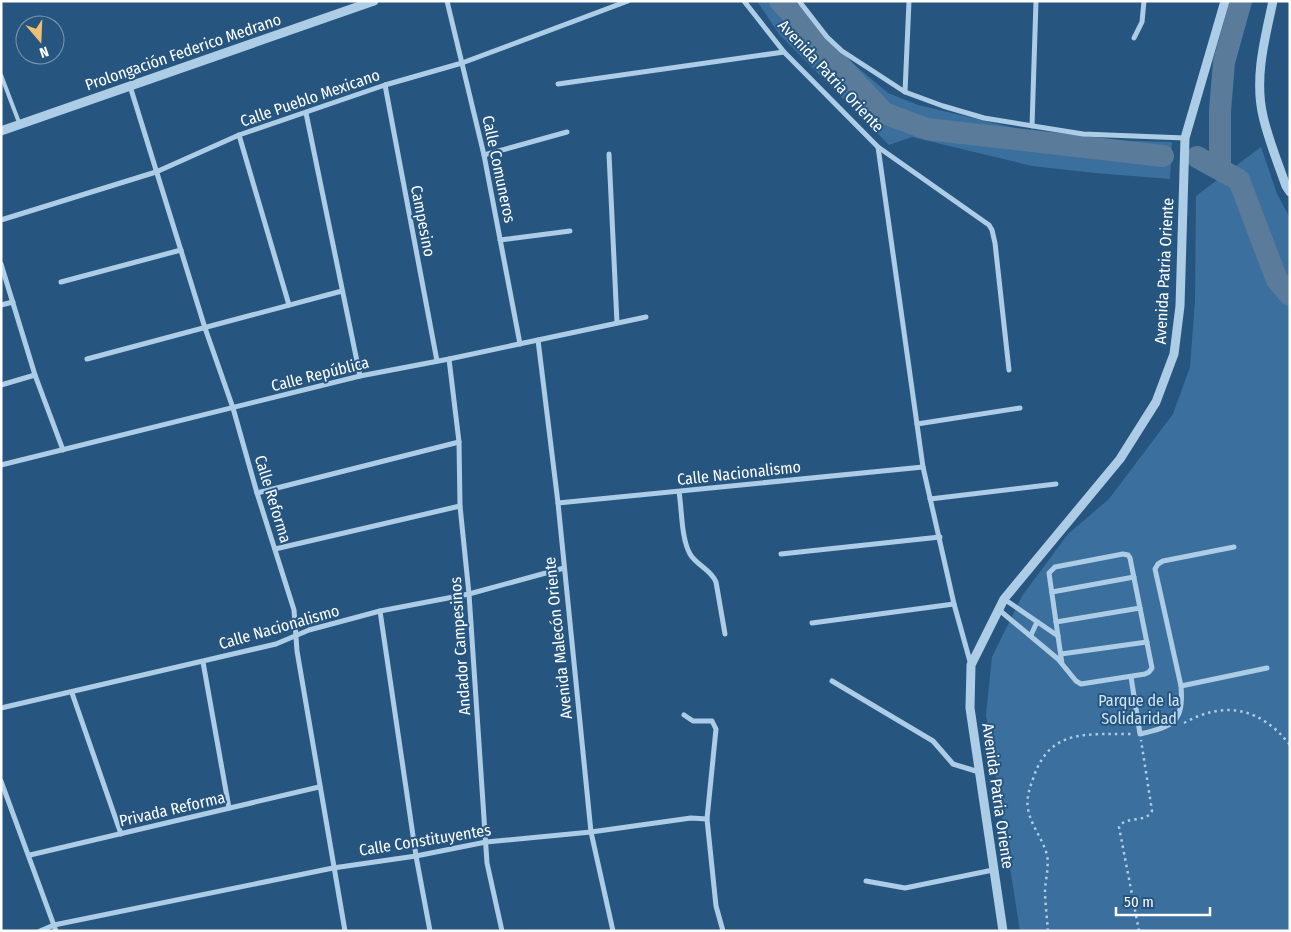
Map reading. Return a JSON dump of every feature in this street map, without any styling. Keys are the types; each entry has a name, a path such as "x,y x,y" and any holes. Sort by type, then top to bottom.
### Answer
{"street":[{"name":"Prolongación Federico Medrano","path":"1,131 374,1"},
{"name":"Calle Comuneros","path":"447,1 484,155 520,344"},
{"name":"Calle Pueblo Mexicano","path":"1,220 156,172 239,135 385,85 462,62 628,1"},
{"name":"Avenida Patria Oriente","path":"744,1 784,52 878,147 985,222 992,230 996,243 1009,370"},
{"path":"800,1 827,37 842,51 905,92 984,118 1032,126 1083,134 1185,138"},
{"path":"905,92 909,1"},
{"path":"1032,126 1036,1"},
{"path":"1134,38 1142,22 1144,1"},
{"name":"Avenida Patria Oriente","path":"971,665 1004,599 1120,459 1156,402 1174,354 1180,306 1185,138 1225,1"},
{"path":"1273,1 1262,52 1260,92 1262,115 1286,186 1290,192"},
{"path":"558,84 784,52"},
{"name":"Campesino","path":"385,85 437,361"},
{"name":"Calle Reforma","path":"130,86 205,328 233,408 294,610 297,651 345,931"},
{"path":"306,113 360,376"},
{"path":"484,155 566,132"},
{"path":"239,135 289,305"},
{"name":"Avenida Patria Oriente","path":"878,147 923,467 954,604 971,665 970,708 1002,931"},
{"path":"609,154 617,323"},
{"path":"500,240 570,231"},
{"path":"61,282 181,250"},
{"path":"1,264 36,375 63,450"},
{"path":"86,359 342,291"},
{"path":"1,305 12,302"},
{"name":"Calle República","path":"1,465 360,376 646,317"},
{"name":"Avenida Malecón Oriente","path":"538,340 558,503 591,832 613,931"},
{"name":"Andador Campesinos","path":"449,359 459,442 460,506 469,594 487,863 502,931"},
{"path":"1,385 36,375"},
{"path":"917,424 1020,408"},
{"path":"257,492 459,442"},
{"name":"Calle Nacionalismo","path":"558,503 923,467"},
{"path":"930,499 1056,484"},
{"path":"679,492 688,550 690,555 714,576 725,634"},
{"path":"275,549 460,506"},
{"path":"781,554 940,537"},
{"path":"1131,677 1140,734 1162,729 1171,724 1178,716 1182,703 1181,686 1155,569 1163,561 1234,547"},
{"path":"998,609 1031,635 1062,664 1076,681 1082,684 1131,677 1150,672 1152,668 1128,554 1055,567 1049,573 1062,664"},
{"name":"Calle Nacionalismo","path":"1,708 276,644 310,630 380,611 469,594 564,568"},
{"path":"1052,592 1134,577"},
{"path":"1004,599 1058,636"},
{"path":"812,623 954,604"},
{"path":"1056,622 1140,608"},
{"path":"380,611 416,856 430,931"},
{"path":"1031,635 1037,622"},
{"path":"1061,654 1146,642"},
{"path":"203,662 230,808"},
{"path":"1181,686 1267,668"},
{"path":"832,681 932,741 953,764 979,772"},
{"path":"72,693 122,834"},
{"path":"684,715 693,721 712,721 716,729 707,819 716,906 723,931"},
{"path":"1,781 30,855 55,928"},
{"name":"Privada Reforma","path":"30,855 320,787"},
{"name":"Calle Constituyentes","path":"40,931 333,868 416,856 486,842 591,832 691,818 707,819"},
{"path":"866,881 905,888 993,870"}],"lane":[{"path":"1,75 20,125"}],"path":[{"path":"1181,725 1198,715 1216,711 1248,712 1263,719 1278,730 1290,745"},
{"path":"1048,931 1046,902 1047,856 1028,808 1028,794 1038,765 1060,741 1075,736 1140,734 1152,811 1147,817 1125,822 1119,827 1139,931"}],"green space":[{"path":"757,1 795,1 820,36 888,93 918,105 1040,134 1099,140 1172,142 1170,179 1032,166 912,137 889,145 779,34"},
{"name":"Parque de la Solidaridad","path":"1261,147 1277,194 1290,218 1290,931 1020,931 986,715 992,657 1022,596 1068,534 1109,499 1173,414 1190,367 1195,301 1196,196"}],"waterway":[{"path":"780,1 884,113 927,129 1163,156"},
{"path":"1220,169 1220,111 1224,62 1241,1"},
{"path":"1197,157 1239,180 1277,280 1290,295"}]}
